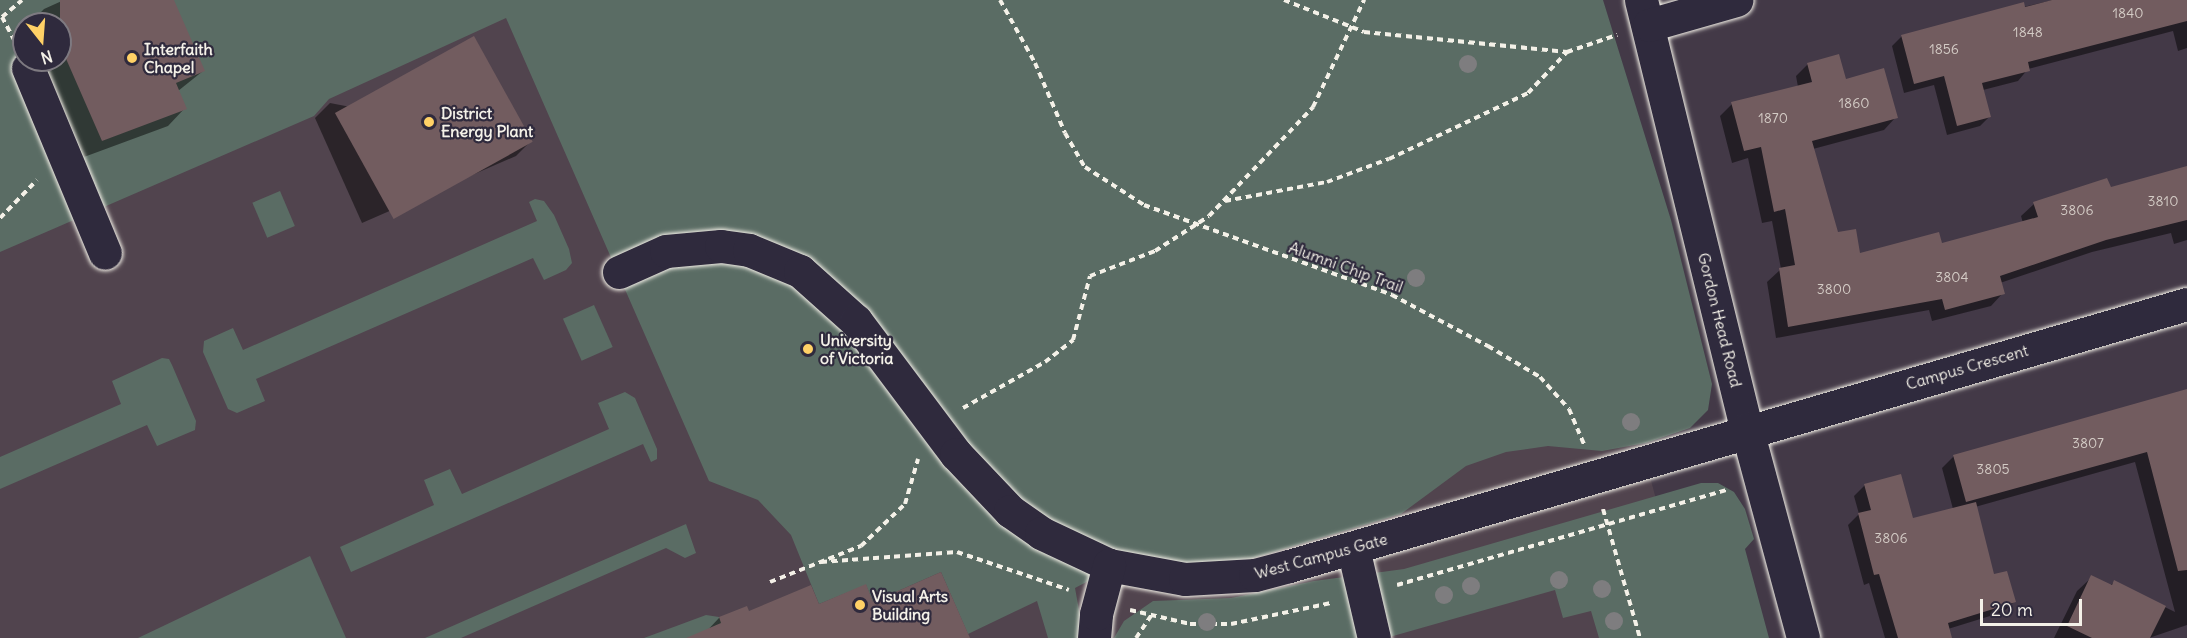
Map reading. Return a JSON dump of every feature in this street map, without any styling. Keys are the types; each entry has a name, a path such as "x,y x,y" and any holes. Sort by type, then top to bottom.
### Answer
{"street":[{"path":"1645,13 1736,0"},
{"name":"Gordon Head Road","path":"1645,13 1747,430 1803,638"},
{"path":"30,72 105,253"},
{"name":"West Campus Gate","path":"619,272 666,251 693,246 740,249 776,259 822,287 856,321 930,421 981,484 1010,511 1049,537 1109,565 1185,579 1255,575 1594,477 1747,430"},
{"name":"Campus Crescent","path":"1747,430 2187,304"},
{"path":"1353,548 1374,638"},
{"path":"1094,638 1096,614 1109,565"}],"path":[{"path":"0,17 22,0"},
{"name":"Alumni Chip Trail","path":"1000,0 1035,63 1065,133 1085,167 1144,205 1196,226 1392,295 1540,377 1569,409 1594,477 1640,638"},
{"path":"1284,0 1364,32 1568,52"},
{"path":"770,582 861,546 904,504 930,421 950,417 1045,362 1073,340 1090,276 1155,251 1196,226 1224,201 1313,107 1364,0"},
{"path":"1224,201 1327,182 1389,159 1528,93 1568,52 1645,13"},
{"path":"0,218 65,156"},
{"path":"1137,638 1151,616"}],"shaded area":[{"name":"University of Victoria","path":"0,0 1523,0 1693,638 0,638"}],"green space":[{"path":"0,0 1603,0 1671,220 1712,384 1708,410 1690,428 1646,443 1602,451 1548,446 1506,452 1466,466 1401,514 1237,563 1172,565 1130,559 1075,588 1081,621 1078,638 1048,638 1037,601 968,634 941,572 873,602 866,585 819,604 791,535 758,500 709,481 506,18 329,99 314,116 0,252"},
{"path":"280,191 295,226 267,238 252,203"},
{"path":"535,199 544,201 554,215 569,249 572,263 566,270 544,280 533,258 256,379 265,401 237,413 228,409 203,352 204,341 233,328 243,350 537,221 529,202"},
{"path":"594,305 613,347 582,361 563,319"},
{"path":"162,358 169,359 172,365 196,421 195,430 157,446 147,425 0,489 0,457 121,404 112,381"},
{"path":"625,392 635,398 657,449 657,459 651,462 643,444 351,572 340,547 434,505 424,480 450,469 462,494 609,429 598,403"},
{"path":"1701,483 1718,483 1734,492 1745,509 1754,539 1745,549 1769,638 1599,638 1591,611 1563,618 1555,590 1386,638 1114,638 1124,621 1153,601 1231,598 1314,581 1404,569"},
{"path":"686,524 696,553 685,558 666,548 461,638 425,638"},
{"path":"310,556 346,638 138,638"},
{"path":"706,615 719,617 728,638 644,638"}],"building":[{"name":"Interfaith Chapel","path":"60,0 174,0 205,71 176,83 187,109 102,141 72,72 72,12 60,12"},
{"path":"2052,0 2187,0 2187,21 2028,62 2030,71 1982,83 1991,117 1957,126 1944,76 1914,84 1901,35 2024,2 2025,7"},
{"name":"District Energy Plant","path":"474,36 533,142 394,219 335,113"},
{"path":"1839,54 1846,79 1884,68 1898,118 1812,141 1838,232 1856,229 1860,253 1939,232 1942,243 2038,217 2033,202 2107,178 2111,187 2187,166 2187,220 2106,240 2000,276 2005,294 1945,310 1942,299 1788,327 1779,268 1795,265 1785,209 1774,212 1761,147 1744,151 1731,102 1812,82 1807,63"},
{"path":"2187,389 2187,570 2178,571 2147,452 1966,502 1953,455"},
{"path":"1901,474 1913,518 1976,502 1994,574 2007,571 2016,602 1948,623 1952,638 1898,638 1879,574 1874,575 1858,513 1871,510 1864,484"},
{"name":"Visual Arts Building","path":"941,572 970,638 686,638 721,623 719,617 747,606 749,611 811,585 819,604 866,584 873,602"},
{"path":"2091,575 2112,585 2114,580 2166,606 2150,638 2092,638 2067,626"}],"place":[{"name":"Interfaith Chapel","path":"132,58"},
{"name":"District Energy Plant","path":"429,122"},
{"name":"University of Victoria","path":"808,349"},
{"name":"Visual Arts Building","path":"860,605"}]}
